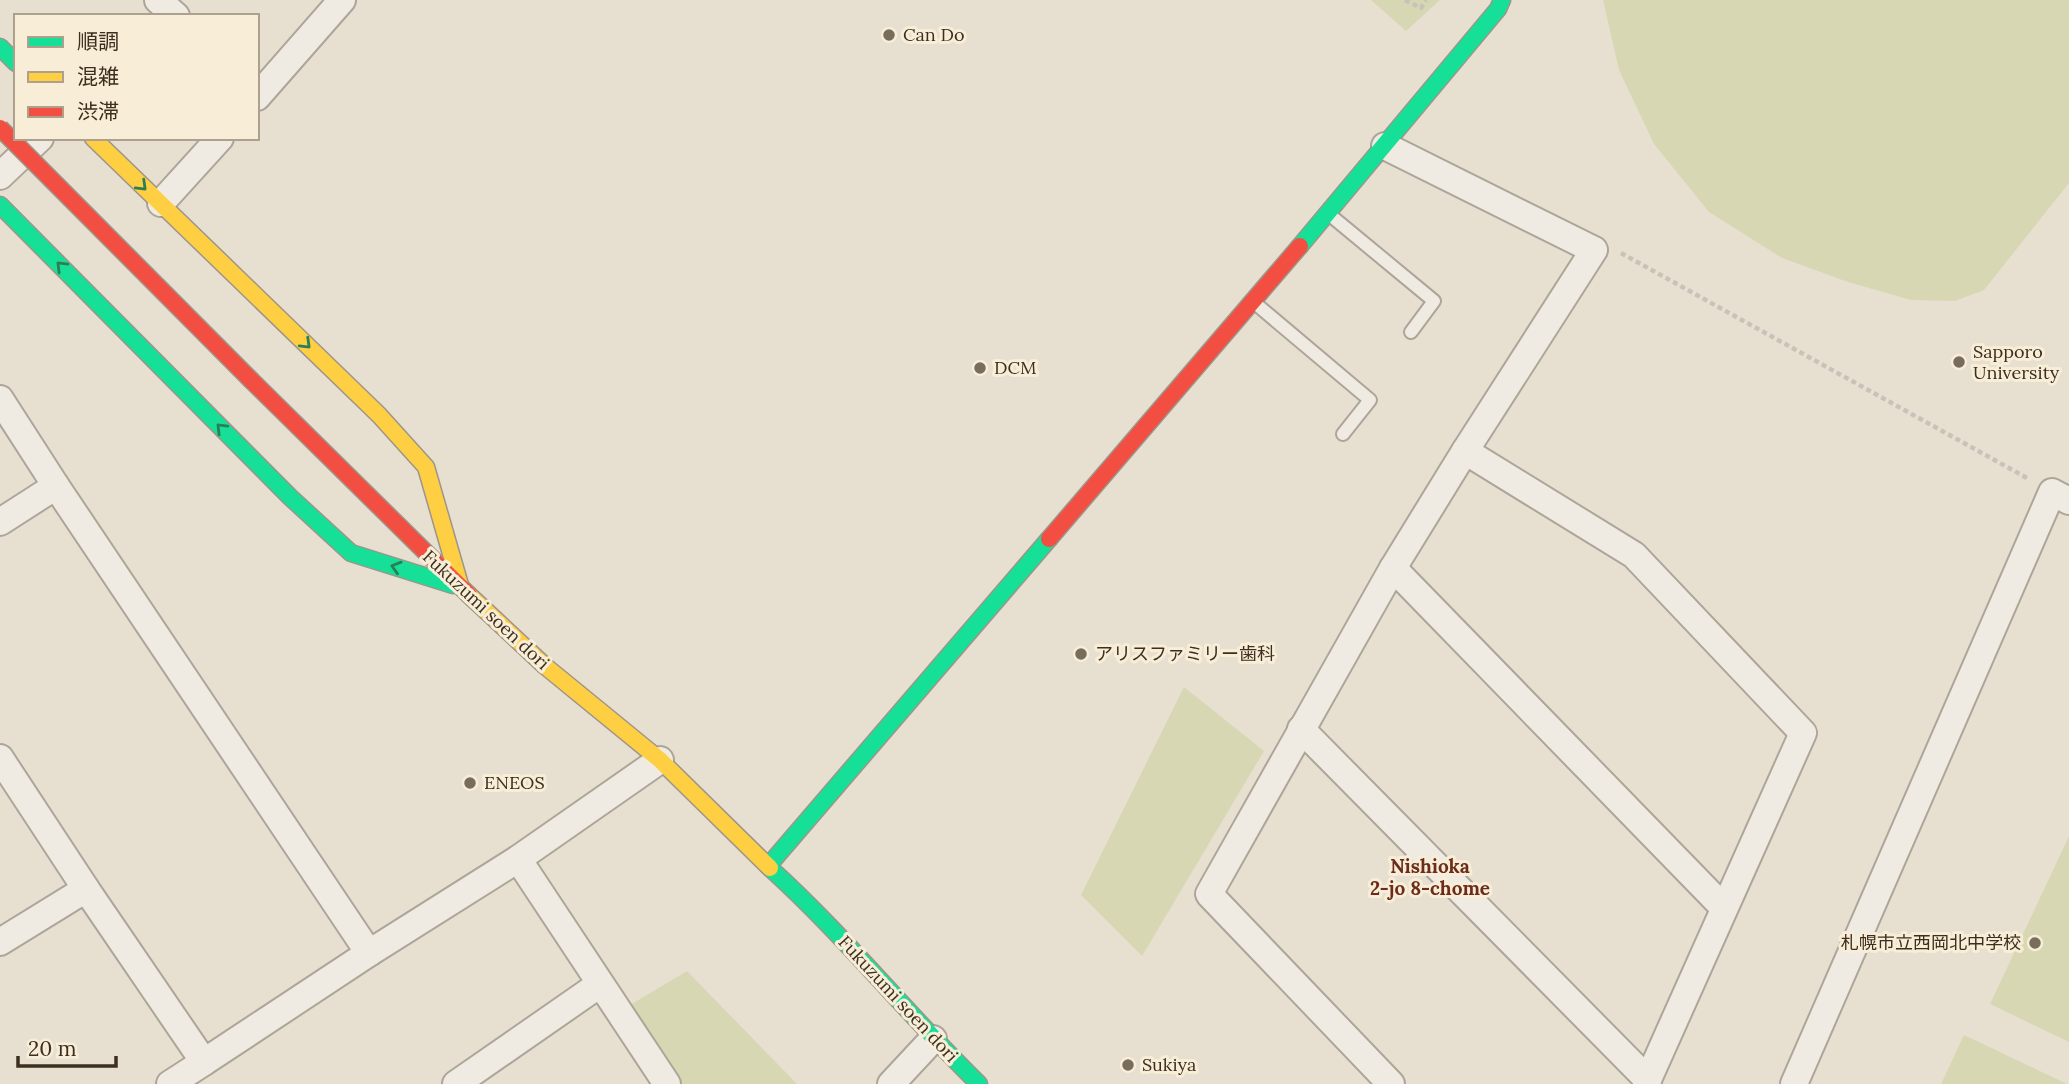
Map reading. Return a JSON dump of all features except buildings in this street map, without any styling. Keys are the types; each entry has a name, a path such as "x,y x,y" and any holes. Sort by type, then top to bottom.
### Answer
{"street":[{"path":"158,0 174,14"},
{"path":"259,93 342,0"},
{"path":"768,866 1254,302 1503,0"},
{"path":"0,47 14,60"},
{"name":"Fukuzumi soen dori","path":"0,128 461,587 545,666 660,760 811,905 933,1039 979,1084"},
{"path":"0,176 38,140"},
{"path":"95,140 379,415 426,467 461,587"},
{"path":"161,204 218,140"},
{"path":"1385,146 1594,250 1465,451 1394,568 1209,894 1391,1084"},
{"path":"0,205 290,496 351,553 461,587"},
{"path":"0,399 369,953"},
{"path":"1301,729 1647,1082 1803,733 1634,555 1465,451"},
{"path":"0,522 56,486"},
{"path":"1794,1084 2060,497"},
{"path":"1394,568 1724,908"},
{"path":"0,758 204,1062"},
{"path":"170,1084 518,859 660,760"},
{"path":"518,859 667,1084"},
{"path":"0,942 86,889"},
{"path":"456,1084 600,984"},
{"path":"891,1084 933,1039"}],"lane":[{"path":"1327,212 1434,301 1410,332"},
{"path":"1254,302 1370,400 1343,434"}],"path":[{"path":"1405,0 1421,9 1426,0"},
{"path":"1616,251 2060,497"}],"green space":[{"path":"1371,0 1440,0 1406,31"},
{"path":"1603,0 2069,0 2069,183 1984,290 1955,301 1911,300 1848,282 1782,258 1709,212 1654,144 1619,70"},
{"path":"1184,687 1264,751 1142,956 1081,895"},
{"path":"2069,836 2069,1042 1990,1004"},
{"path":"687,971 797,1084 675,1084 625,1008"},
{"path":"1964,1035 2067,1084 1941,1084"}],"traffic: fast":[{"path":"1300,246 1498,9 1502,0"},
{"path":"0,47 14,61"},
{"path":"0,205 290,497 351,553 453,585"},
{"path":"768,866 1049,539"},
{"path":"770,868 824,920 979,1084"}],"traffic: slow":[{"path":"95,140 379,415 426,467 460,585"},
{"path":"469,595 545,666 660,760 770,868"}],"traffic: jam":[{"path":"0,128 252,381"},
{"path":"1049,539 1300,246"},
{"path":"252,381 469,595"}],"place":[{"name":"Can Do","path":"889,35"},
{"name":"Sapporo University","path":"1959,362"},
{"name":"DCM","path":"980,368"},
{"name":"アリスファミリー歯科","path":"1081,654"},
{"name":"ENEOS","path":"470,783"},
{"name":"札幌市立西岡北中学校","path":"2035,943"},
{"name":"Sukiya","path":"1128,1065"}],"district":[{"name":"Nishioka 2-jo 8-chome","path":"1430,877"}]}
